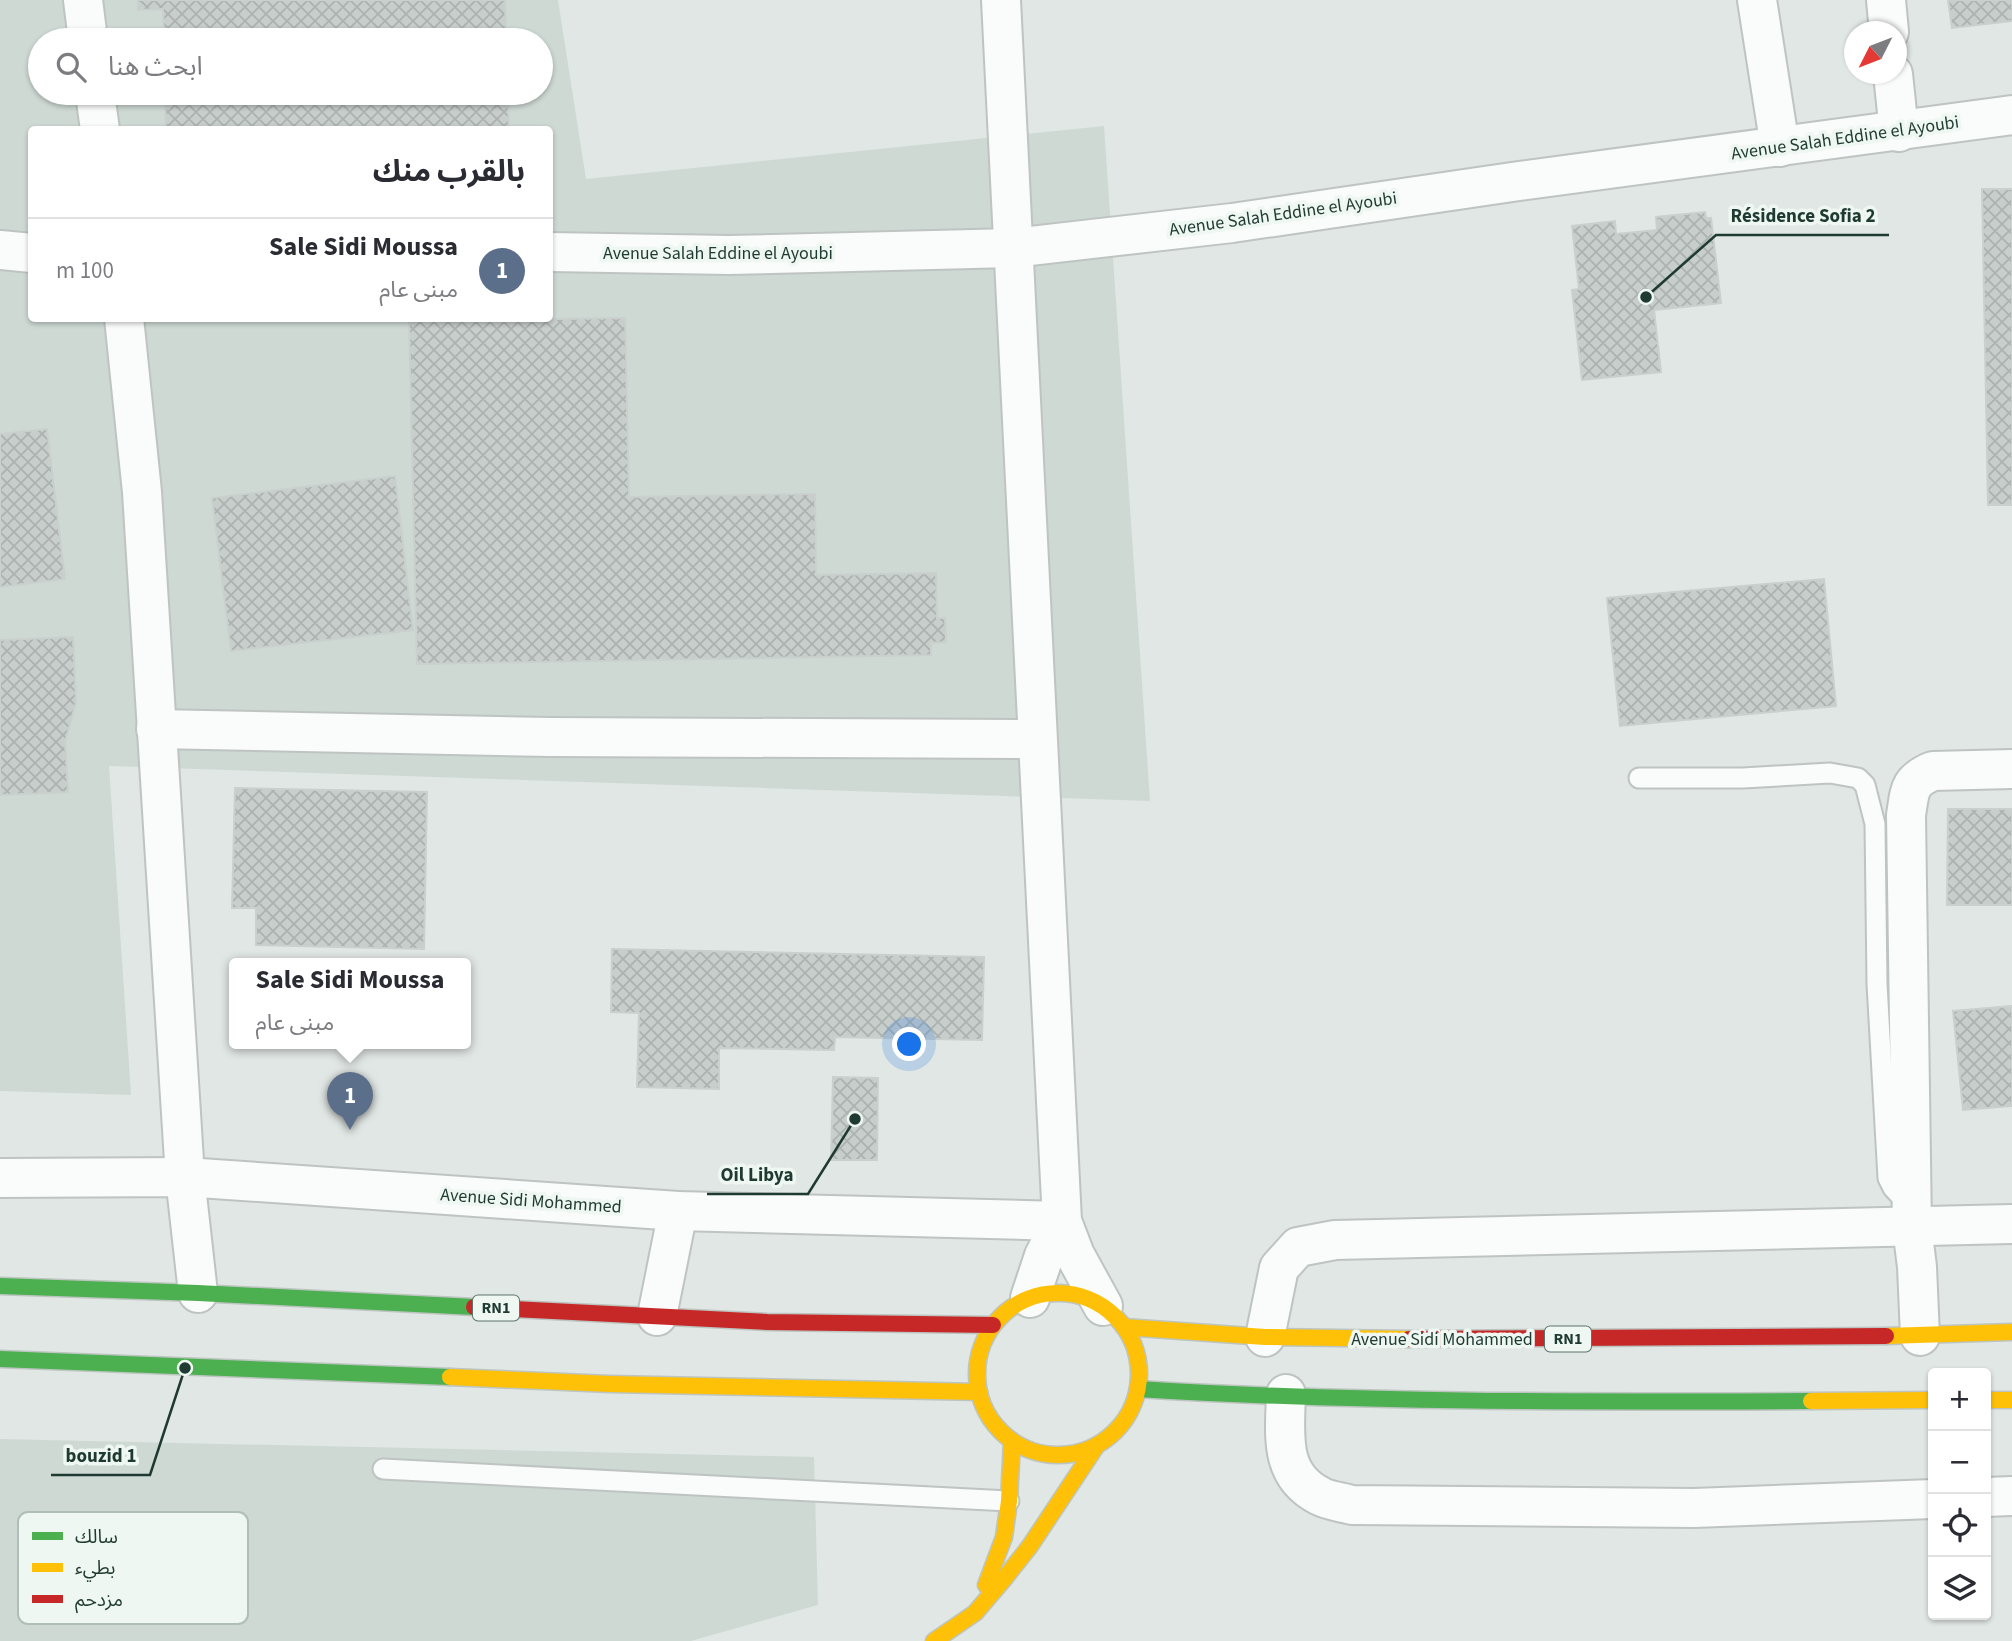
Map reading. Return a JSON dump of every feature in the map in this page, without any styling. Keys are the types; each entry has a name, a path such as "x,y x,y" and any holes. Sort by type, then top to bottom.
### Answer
{"main road":[{"name":"RN1","path":"0,1286 198,1293 767,1322 993,1325"},
{"name":"RN1","path":"1049,1293 1068,1293 1086,1298 1113,1316 1133,1343 1138,1361 1138,1389 1125,1422 1097,1445 1072,1454 1036,1452 1012,1441 993,1422 979,1391 979,1357 993,1325 1006,1312 1030,1298 1049,1293"},
{"name":"Avenue Sidi Mohammed","path":"1113,1316 1265,1337 1469,1340 1920,1336 2012,1332"},
{"path":"0,1359 610,1384 979,1391"},
{"path":"1138,1389 1237,1395 1588,1402 1928,1400"},
{"path":"1991,1400 2012,1400"},
{"path":"975,1613 1004,1537 1012,1441"},
{"path":"934,1641 975,1613 1030,1546 1097,1445"}],"street":[{"path":"83,0 86,28"},
{"path":"1000,0 1062,1221 1075,1255 1113,1316"},
{"path":"1756,0 1780,146"},
{"path":"1886,0 1888,21"},
{"path":"1894,84 1899,132"},
{"path":"97,105 99,126"},
{"name":"Avenue Salah Eddine el Ayoubi","path":"553,252 729,255 1013,248 1232,223 1519,181 2012,115"},
{"path":"0,250 28,253"},
{"path":"124,322 142,492 185,1177 198,1293"},
{"path":"156,729 550,737 1036,738"},
{"path":"1920,1336 1917,1267 1911,1217 1906,816 1911,788 1916,780 1933,771 2012,769"},
{"name":"Avenue Sidi Mohammed","path":"0,1178 185,1177 678,1211 1062,1221"},
{"path":"657,1316 678,1211"},
{"path":"1265,1337 1279,1268 1292,1252 1304,1245 1335,1240 1911,1217 2012,1224"},
{"path":"1030,1298 1044,1256 1062,1221"},
{"path":"1286,1394 1286,1457 1298,1478 1320,1497 1352,1505 1694,1508 1928,1499"},
{"path":"1991,1497 2012,1496"}],"lane":[{"path":"1639,778 1743,778 1830,773 1858,778 1865,785 1875,824 1877,984 1888,1178 1911,1217"},
{"path":"383,1469 1009,1501"}],"shaded area":[{"path":"0,0 558,0 586,179 1104,126 1150,801 109,766 131,1095 0,1091"},
{"path":"0,1439 814,1457 818,1605 691,1641 0,1641"}],"building":[{"path":"138,0 505,0 506,28 164,28 163,9 138,10"},
{"path":"1948,0 2012,0 2012,21 1952,28"},
{"path":"165,105 508,105 509,126 166,126"},
{"path":"1982,189 2012,189 2012,505 1988,505"},
{"path":"1705,212 1706,218 1711,218 1721,303 1654,310 1661,372 1582,380 1572,290 1579,289 1572,226 1615,221 1616,234 1657,230 1656,217"},
{"path":"625,318 629,497 815,494 816,575 936,573 937,618 945,618 946,642 931,643 931,655 417,664 409,322 553,322 553,319"},
{"path":"47,429 65,579 0,587 0,434"},
{"path":"395,476 413,630 231,651 212,498"},
{"path":"1824,579 1836,706 1620,726 1607,598"},
{"path":"73,637 76,702 65,742 68,792 0,795 0,640"},
{"path":"235,788 427,792 424,949 256,945 256,908 232,908"},
{"path":"1948,809 2012,809 2012,905 1947,905"},
{"path":"612,949 984,957 982,1040 835,1037 834,1050 719,1048 719,1089 637,1087 639,1013 611,1012"},
{"path":"2012,1006 2012,1106 1963,1110 1953,1011"},
{"path":"833,1077 878,1078 877,1160 831,1160"}],"traffic: fast":[{"path":"0,1286 474,1307"},
{"path":"0,1359 450,1377"},
{"path":"1138,1389 1390,1399 1811,1401"}],"traffic: slow":[{"path":"1058,1293 1089,1299 1115,1317 1133,1343 1139,1374 1133,1405 1115,1431 1089,1449 1058,1455 1027,1449 1001,1431 983,1405 977,1374 983,1343 1001,1317 1027,1299 1058,1293"},
{"path":"1124,1327 1265,1337 1409,1339"},
{"path":"1886,1336 2012,1332"},
{"path":"450,1377 610,1384 979,1392"},
{"path":"1811,1401 1928,1400"},
{"path":"1991,1400 2012,1400"},
{"path":"986,1585 1004,1537 1012,1441"},
{"path":"934,1641 975,1613 1004,1579 1030,1546 1097,1445"}],"traffic: jam":[{"path":"474,1307 767,1322 993,1325"},
{"path":"1409,1339 1886,1336"}],"place":[{"name":"Résidence Sofia 2","path":"1646,297"},
{"name":"Oil Libya","path":"855,1119"},
{"name":"Sale Sidi Moussa","path":"350,1130"},
{"name":"bouzid 1","path":"185,1368"}]}
